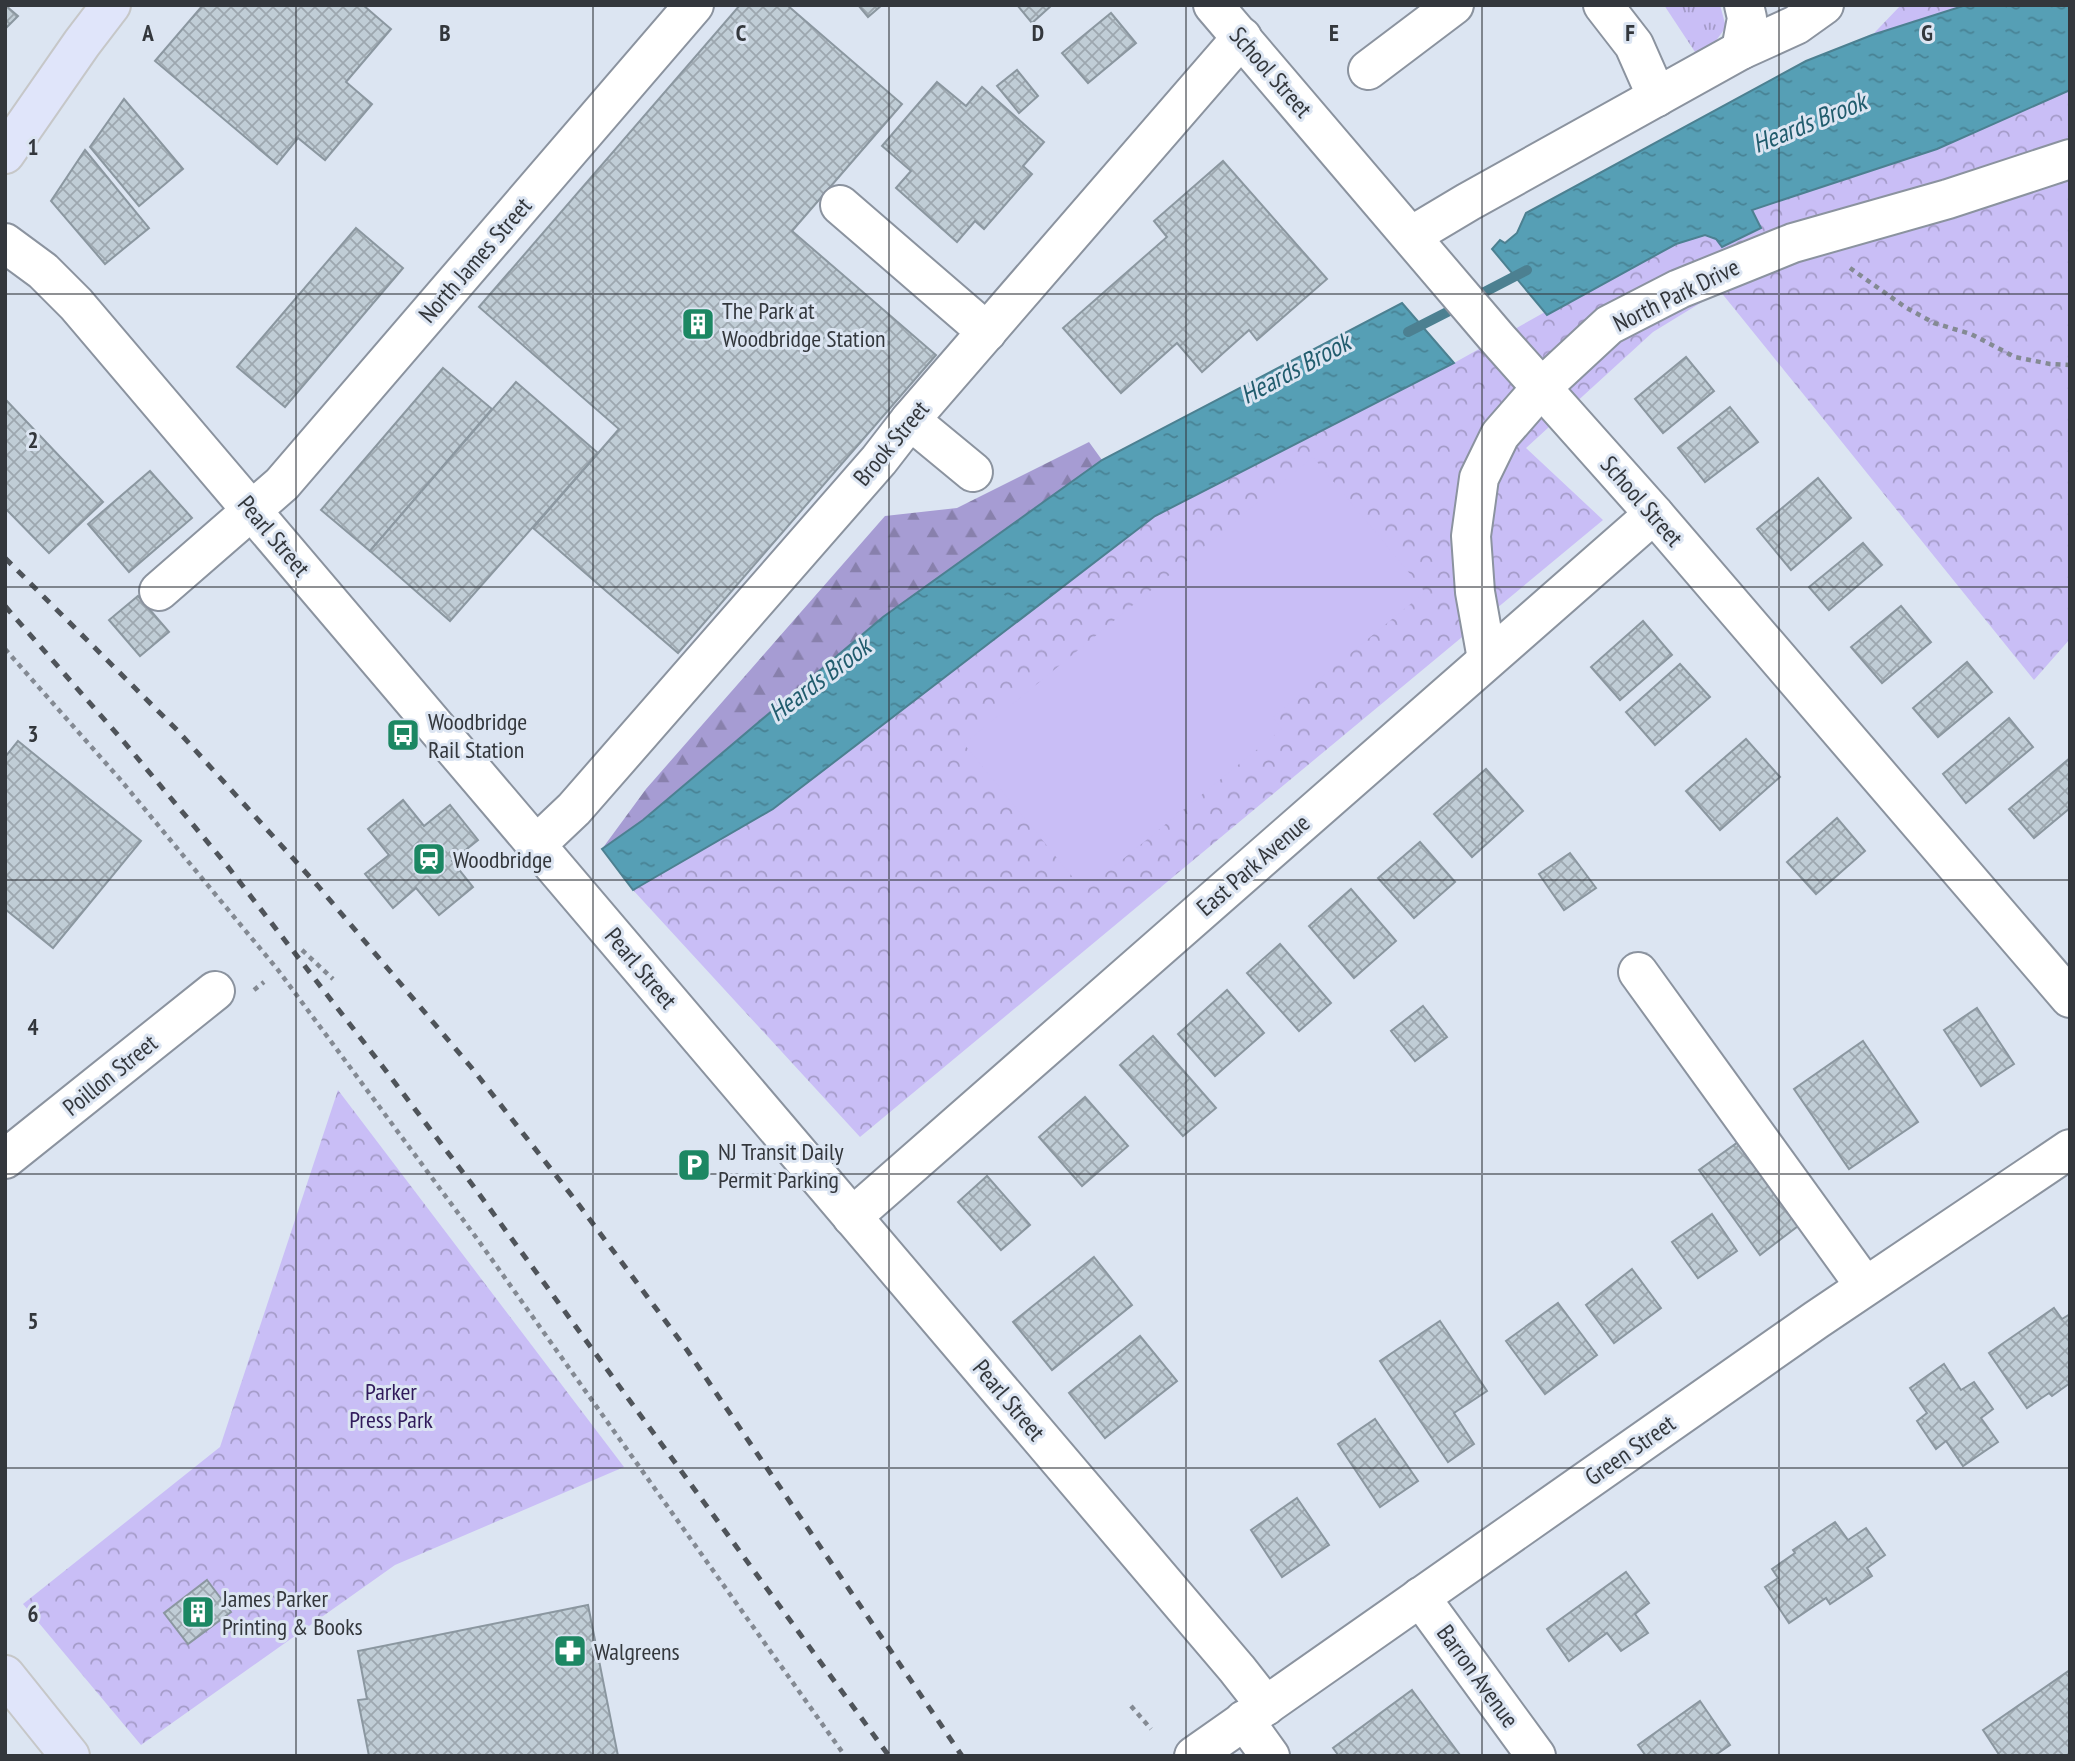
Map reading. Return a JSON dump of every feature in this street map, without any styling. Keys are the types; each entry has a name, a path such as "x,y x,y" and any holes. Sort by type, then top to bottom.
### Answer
{"main road":[{"path":"5,154 111,5"},
{"path":"5,1675 71,1756"}],"street":[{"name":"North James Street","path":"159,591 282,484 694,5"},
{"name":"School Street","path":"1213,5 1498,339 1654,514 2070,998"},
{"path":"1368,70 1454,5"},
{"path":"1603,5 1634,45 1657,97"},
{"path":"1741,50 1747,18 1744,5"},
{"path":"1411,236 1741,50 1796,24 1824,5"},
{"name":"Brook Street","path":"536,845 574,809 1242,37"},
{"name":"North Park Drive","path":"1487,659 1475,592 1472,536 1479,478 1500,435 1541,388 1609,325 1679,289 1793,243 1948,199 2070,159"},
{"path":"840,205 987,332"},
{"name":"Pearl Street","path":"5,243 43,271 76,303 1237,1669 1270,1756"},
{"path":"910,420 973,472"},
{"name":"East Park Avenue","path":"852,1217 1654,514"},
{"path":"1638,972 1865,1286"},
{"name":"Poillon Street","path":"5,1159 215,991"},
{"name":"Green Street","path":"1194,1756 1865,1286 2070,1149"},
{"name":"Barron Avenue","path":"1420,1597 1536,1756"}],"path":[{"path":"1822,234 1839,259 1854,272 1934,323 1970,334 2015,357 2070,365"},
{"path":"5,649 119,778 278,970 478,1240 845,1756"},
{"path":"302,950 333,979"},
{"path":"1131,1706 1151,1729"}],"green space":[{"path":"1664,5 1720,5 1726,27 1715,42 1697,55"},
{"path":"1901,5 2070,5 2070,639 2034,680 1720,291 1653,332 1526,448 1603,520 860,1137 633,890 773,809 1155,516 1454,363 1679,237"},
{"path":"1089,442 1102,460 883,617 643,820 602,849 646,789 885,516 957,508"},
{"path":"1313,457 1425,592 1273,717 1282,729 1084,891 964,744"},
{"name":"Parker Press Park","path":"338,1090 624,1467 395,1565 141,1745 23,1604 220,1447"}],"water":[{"path":"1966,5 2070,5 2070,90 1937,149 1752,210 1761,228 1722,247 1716,239 1705,235 1676,244 1547,315 1492,249 1500,240 1505,243 1517,233 1526,213 1806,61 1872,35"},
{"path":"1402,303 1454,363 1155,516 773,809 633,890 602,849 643,820 883,617 1102,460"}],"building":[{"path":"5,5 18,16 5,29"},
{"path":"203,5 363,5 391,29 346,82 372,104 325,160 298,138 277,164 155,61"},
{"name":"The Park at Woodbridge Station","path":"740,5 787,5 902,104 792,231 936,355 678,653 533,528 619,429 479,307"},
{"path":"858,5 882,5 868,17"},
{"path":"1017,5 1052,5 1032,23"},
{"path":"1111,13 1136,43 1088,83 1062,53"},
{"path":"1017,70 1038,96 1019,113 997,86"},
{"path":"937,82 966,106 982,87 1044,142 1023,166 1032,174 984,229 975,221 957,242 896,188 911,171 882,146"},
{"path":"124,99 183,169 139,206 90,147"},
{"path":"85,150 149,228 105,264 51,201"},
{"path":"1223,161 1327,279 1257,340 1249,330 1202,372 1177,343 1121,393 1063,328 1167,237 1154,221"},
{"path":"356,228 403,268 285,407 237,367"},
{"path":"1686,357 1714,391 1663,433 1635,399"},
{"path":"443,368 492,409 370,551 321,510"},
{"path":"516,382 598,453 450,621 370,551"},
{"path":"5,399 103,502 49,553 5,508"},
{"path":"1730,407 1758,442 1705,482 1678,448"},
{"path":"150,471 192,518 129,572 88,524"},
{"path":"1818,478 1851,518 1791,570 1757,529"},
{"path":"1863,543 1882,565 1829,610 1809,587"},
{"path":"138,596 169,632 140,656 109,620"},
{"path":"1901,606 1931,642 1882,683 1851,647"},
{"path":"1643,621 1672,655 1620,700 1591,667"},
{"path":"1967,662 1992,692 1938,737 1913,708"},
{"path":"1680,664 1710,697 1655,745 1626,712"},
{"path":"2009,718 2033,747 1966,803 1943,774"},
{"path":"1746,739 1780,777 1720,830 1686,791"},
{"path":"18,741 141,841 53,948 5,909 5,757"},
{"path":"2070,758 2070,808 2034,838 2009,809"},
{"path":"1486,769 1523,811 1472,857 1434,814"},
{"path":"403,800 424,826 450,805 478,840 452,861 473,887 439,915 416,888 393,908 365,874 389,855 368,829"},
{"path":"1837,818 1865,851 1816,894 1787,862"},
{"path":"1420,842 1455,882 1414,918 1378,878"},
{"path":"1570,853 1596,888 1564,910 1539,874"},
{"path":"1351,889 1396,941 1354,978 1309,926"},
{"path":"1280,944 1331,1003 1299,1031 1247,973"},
{"path":"1227,990 1264,1033 1215,1076 1178,1034"},
{"path":"1423,1006 1447,1037 1415,1061 1391,1031"},
{"path":"1977,1008 2014,1064 1981,1086 1944,1030"},
{"path":"1153,1036 1216,1108 1183,1136 1120,1065"},
{"path":"1863,1041 1918,1122 1849,1169 1794,1089"},
{"path":"1085,1097 1128,1146 1082,1186 1039,1137"},
{"path":"1741,1140 1802,1223 1760,1255 1699,1170"},
{"path":"987,1176 1030,1225 1001,1250 958,1202"},
{"path":"1712,1214 1737,1251 1698,1278 1672,1242"},
{"path":"1094,1257 1132,1305 1052,1370 1013,1322"},
{"path":"1632,1269 1661,1308 1614,1343 1586,1305"},
{"path":"1558,1303 1597,1355 1545,1394 1506,1341"},
{"path":"2054,1308 2062,1319 2070,1314 2070,1383 2052,1396 2049,1393 2027,1408 1989,1353"},
{"path":"1440,1321 1487,1391 1454,1413 1474,1444 1448,1462 1380,1361"},
{"path":"1140,1336 1177,1381 1105,1438 1069,1393"},
{"path":"1944,1364 1961,1390 1974,1382 1993,1409 1981,1418 1998,1442 1963,1466 1946,1441 1936,1449 1917,1421 1927,1413 1910,1388"},
{"path":"1375,1419 1418,1481 1380,1507 1338,1444"},
{"path":"1297,1498 1329,1545 1282,1577 1251,1530"},
{"path":"1835,1522 1848,1540 1866,1528 1885,1555 1867,1568 1872,1576 1830,1604 1826,1598 1789,1623 1765,1587 1778,1578 1772,1569 1795,1553 1793,1550"},
{"path":"1626,1572 1649,1603 1635,1614 1648,1633 1621,1651 1607,1633 1569,1661 1547,1629"},
{"name":"James Parker Printing & Books","path":"207,1580 231,1612 188,1644 164,1613"},
{"name":"Walgreens","path":"588,1605 618,1756 369,1756 358,1700 367,1699 358,1651"},
{"path":"2070,1670 2070,1756 2000,1756 1983,1730"},
{"path":"1412,1690 1460,1755 1339,1756 1333,1748"},
{"path":"1700,1701 1730,1745 1714,1756 1646,1756 1638,1745"}],"waterway":[{"name":"Heards Brook","path":"1473,298 1527,270"},
{"name":"Heards Brook","path":"1408,332 1459,306"}],"railway":[{"path":"5,558 177,730 318,886 471,1067 576,1201 687,1350 962,1756"},
{"path":"5,606 225,863 383,1067 474,1187 889,1756"}],"place":[{"name":"The Park at Woodbridge Station","path":"698,324"},
{"name":"Woodbridge Rail Station","path":"403,735"},
{"name":"Woodbridge","path":"429,859"},
{"name":"NJ Transit Daily Permit Parking","path":"694,1165"},
{"name":"James Parker Printing & Books","path":"198,1612"},
{"name":"Walgreens","path":"570,1651"}]}
